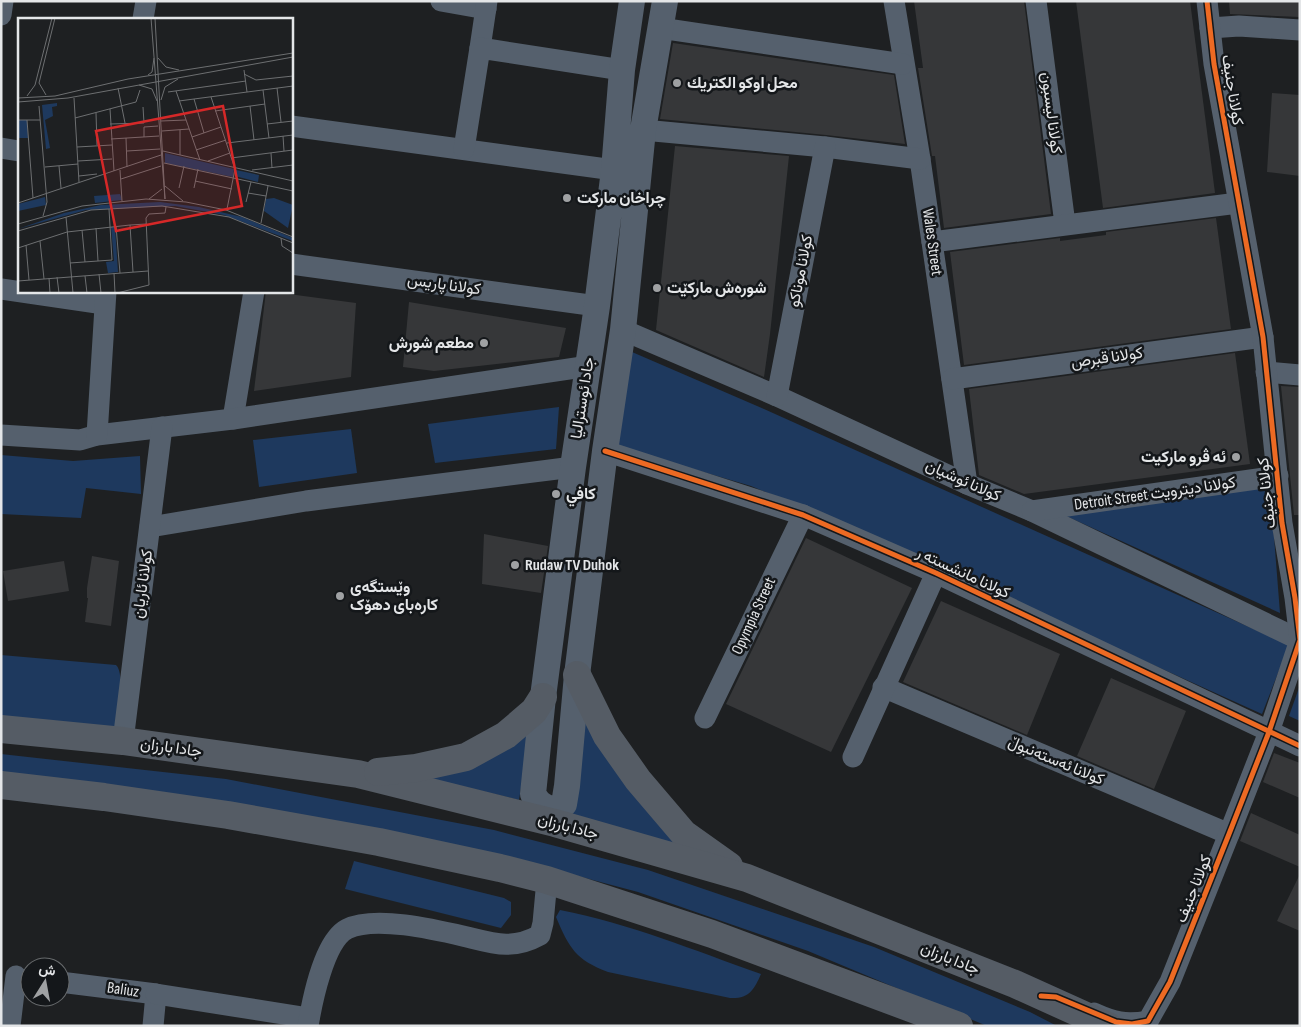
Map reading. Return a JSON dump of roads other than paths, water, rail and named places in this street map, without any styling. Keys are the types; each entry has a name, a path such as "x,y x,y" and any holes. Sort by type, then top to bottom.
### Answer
{"highway":[{"path":"577,675 607,736 644,787 684,834 747,878"},
{"path":"358,774 416,768 466,757 506,735 534,711 543,697"},
{"name":"جادا بارزان","path":"1,729 123,741 358,774 556,823 747,878 1041,996 1108,1026"},
{"path":"1,785 104,797 237,816 379,842 500,868 547,880 712,934 959,1026"}],"main road":[{"name":"جادا ئوسترالیا","path":"632,1 622,70 614,170 598,306 572,467 543,697 533,794 544,807 553,809 564,804 567,786 577,675 605,451 624,330 643,130 665,1"}],"street":[{"path":"1,15 4,1"},
{"path":"143,18 146,1"},
{"path":"441,1 486,5 464,149"},
{"name":"Wales Street","path":"894,1 920,159 967,484"},
{"name":"كولانا ليسبون","path":"1036,1 1065,224"},
{"name":"كولانا جنيف","path":"1041,996 1056,997 1116,1022 1132,1024 1149,1023 1170,982 1229,834 1269,732 1300,640 1295,598 1291,524 1278,476 1263,337 1214,64 1207,1"},
{"path":"1210,28 1240,26 1300,30"},
{"path":"660,28 903,64"},
{"path":"480,48 622,70"},
{"path":"292,126 614,170"},
{"path":"643,130 825,147 920,159"},
{"name":"كولانا موناكو","path":"777,396 825,147"},
{"path":"1,148 18,151"},
{"path":"932,242 1238,203"},
{"name":"كولانا پاریس","path":"292,264 598,306"},
{"path":"1,289 18,290"},
{"path":"36,292 105,298 97,435"},
{"path":"233,419 254,292"},
{"name":"كولانا ئوشيان","path":"624,330 777,396 967,484 1032,511 1300,640"},
{"name":"كولانا قبرص","path":"952,379 1263,337"},
{"path":"1,435 80,440 97,435 233,419 589,366"},
{"path":"1266,372 1300,375"},
{"name":"كولانا ئاريان","path":"123,741 162,426"},
{"name":"كولانا مانشسته ر","path":"605,451 802,515 936,573 1300,746"},
{"path":"150,528 306,501 572,467"},
{"name":"Detroit Street كولانا ديترويت","path":"1032,511 1278,476"},
{"name":"Opympia Street","path":"706,718 802,515"},
{"path":"853,757 936,573"},
{"name":"كولانا ئەستەنبوڵ","path":"883,687 1229,834"},
{"path":"156,994 309,1022 326,958 334,943 346,930 364,924 389,924 433,929 503,945 517,944 540,935 547,880"},
{"path":"10,1026 16,976"},
{"name":"Baliuz","path":"70,983 156,994 153,1026"}],"place":[{"name":"محل اوكو الكتريك","path":"677,83"},
{"name":"چراخان ماركت","path":"567,198"},
{"name":"شوره‌ش ماركێت","path":"657,288"},
{"name":"مطعم شورش","path":"484,343"},
{"name":"ئه ڤرو ماركيت","path":"1236,457"},
{"name":"كافي","path":"556,494"},
{"name":"Rudaw TV Duhok","path":"515,565"},
{"name":"وێستگەی کارەبای دهۆک","path":"340,596"}]}
